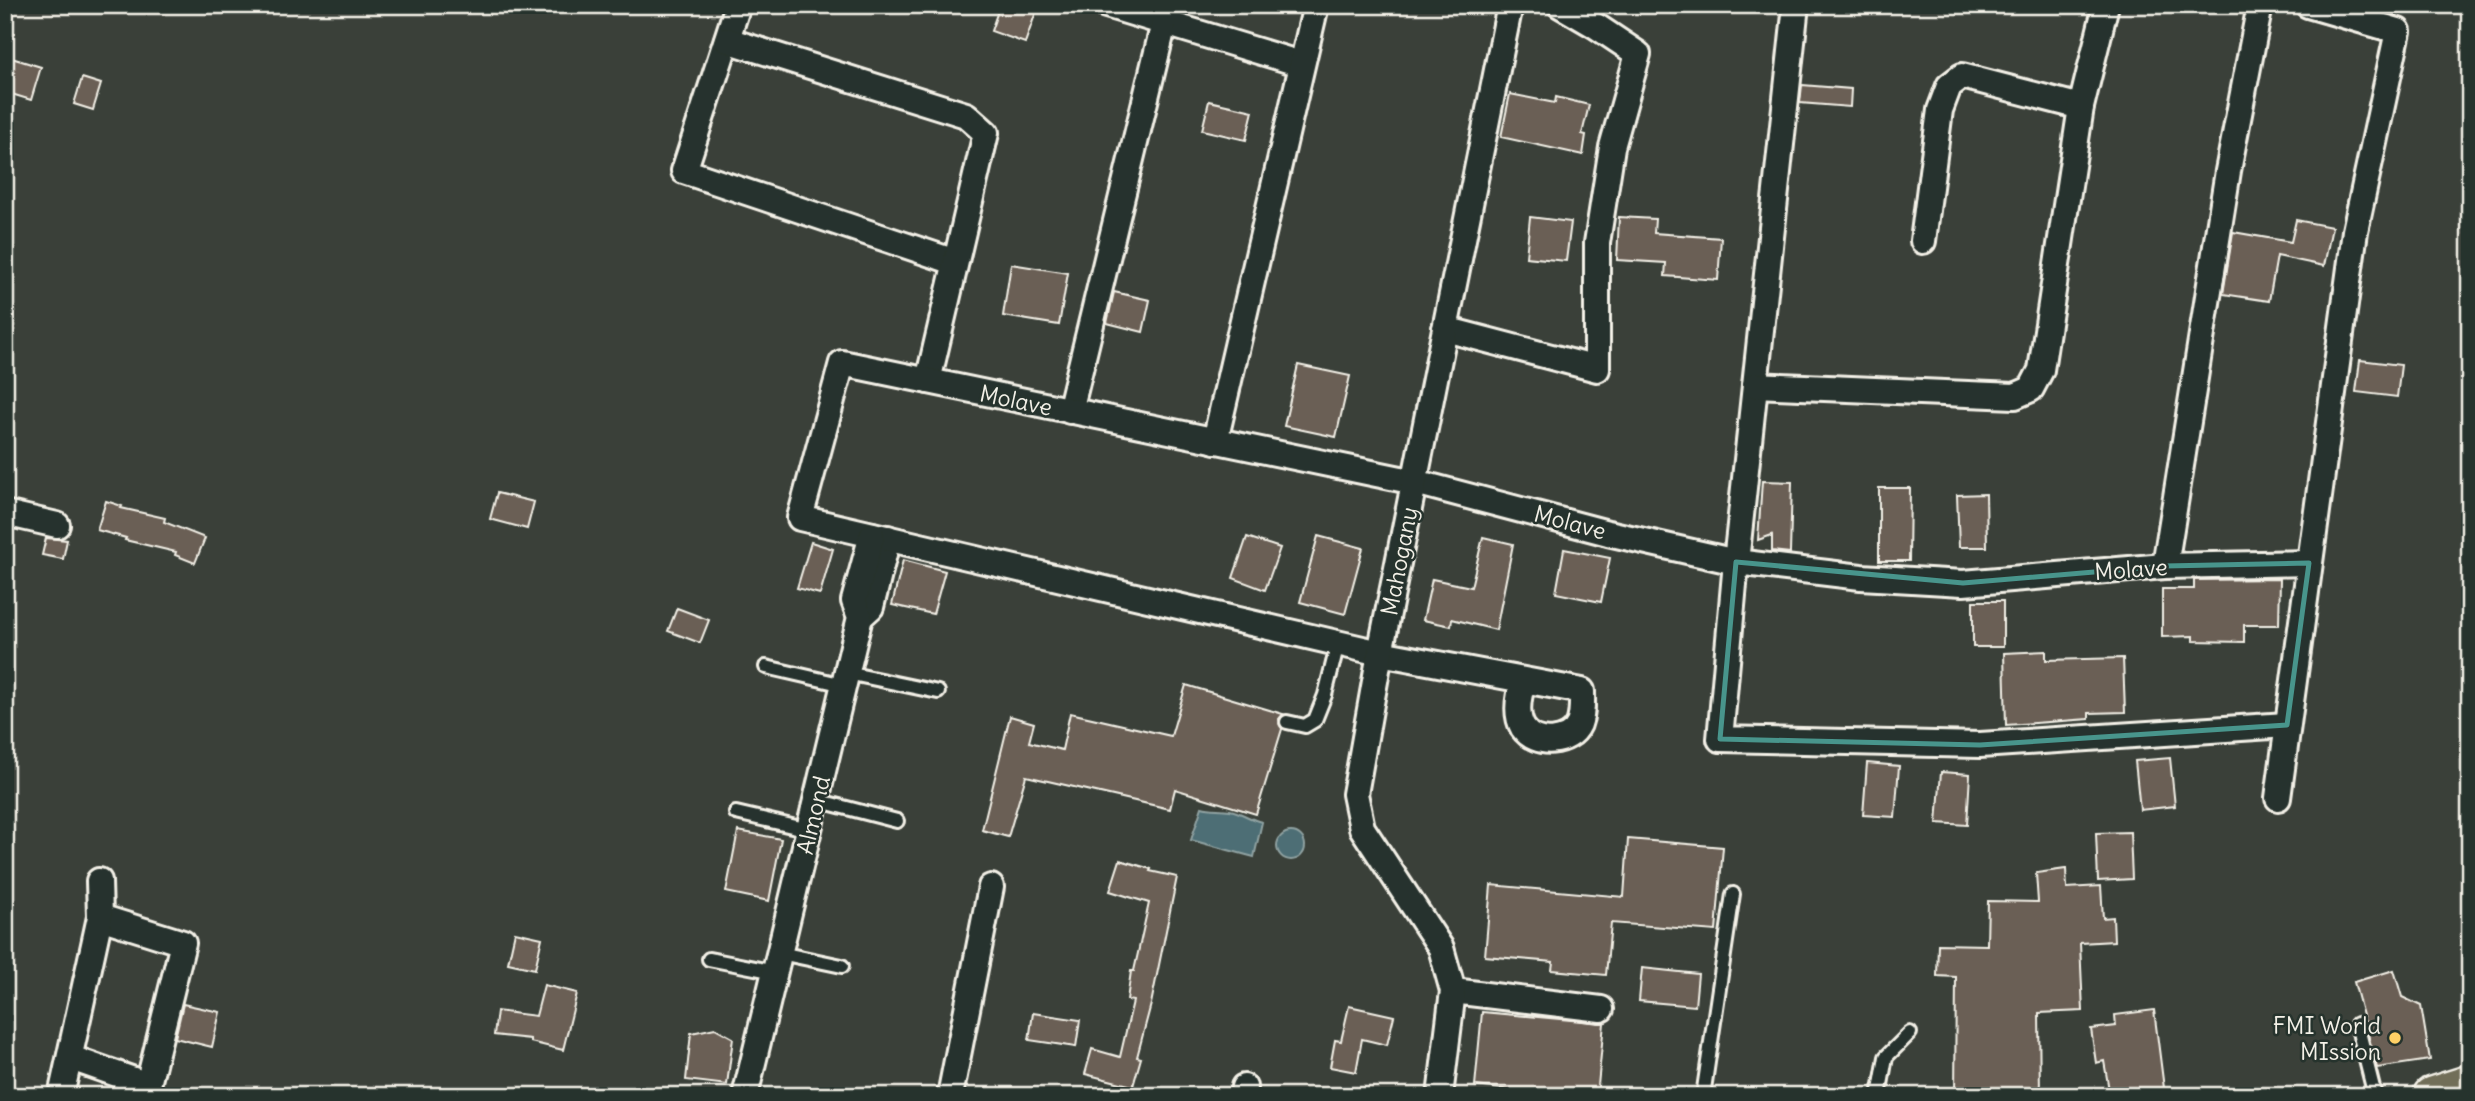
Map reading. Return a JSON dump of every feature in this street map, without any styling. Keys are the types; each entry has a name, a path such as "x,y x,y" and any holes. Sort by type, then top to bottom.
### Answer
{"street":[{"path":"738,5 684,171 955,262"},
{"path":"1105,5 1301,64"},
{"path":"1215,441 1316,5"},
{"name":"Mahogany","path":"1440,1096 1453,991 1441,948 1362,828 1355,794 1380,653 1510,5"},
{"path":"1445,329 1597,369 1597,243 1612,147 1638,54 1560,5"},
{"path":"1796,5 1736,562 1720,740 1980,745 2287,725"},
{"path":"1755,385 2015,396 2031,389 2041,370 2081,107 2106,5"},
{"path":"2165,566 2228,171 2260,5"},
{"path":"2278,798 2355,231 2398,31 2308,5"},
{"path":"1070,411 1164,23"},
{"path":"727,40 966,115 986,132 928,381"},
{"path":"1923,242 1940,110 1948,86 1962,76 2081,107"},
{"name":"Molave","path":"880,536 800,518 842,363 1415,482 1608,533 1736,562 1861,577 1963,583 2165,566 2309,563"},
{"path":"5,513 57,526"},
{"path":"880,536 1380,653 1524,680"},
{"name":"Almond","path":"745,1096 860,617 871,607 880,536"},
{"path":"61,1096 100,917 99,881"},
{"path":"950,1096 991,887"},
{"path":"71,1058 148,1085 183,943 100,917"},
{"path":"1453,991 1601,1009"}],"lane":[{"path":"1287,722 1305,726 1315,720 1325,695 1338,643"},
{"path":"766,667 938,692"},
{"path":"816,800 897,821"},
{"path":"736,813 809,830"},
{"path":"1703,1096 1733,894"},
{"path":"709,959 842,966"},
{"path":"2357,1024 2375,1096"},
{"path":"1880,1096 1886,1057 1910,1033"}],"highlighted area":[{"path":"1736,562 1963,583 2165,566 2309,563 2287,725 1980,745 1720,739"}],"water":[{"path":"1202,807 1234,811 1262,822 1254,857 1191,840"},
{"path":"1291,832 1301,836 1305,846 1301,856 1291,860 1281,856 1277,846 1281,836"}],"building":[{"path":"1000,5 1026,5 1037,9 1025,43 991,31"},
{"path":"5,56 41,67 31,100 5,92"},
{"path":"82,78 101,84 93,110 74,104"},
{"path":"1802,85 1851,89 1850,107 1800,103"},
{"path":"1510,94 1555,103 1556,97 1589,105 1582,134 1586,135 1583,155 1501,137"},
{"path":"1209,101 1253,111 1246,140 1202,130"},
{"path":"1530,217 1571,222 1566,261 1526,257"},
{"path":"1619,217 1655,219 1654,233 1721,238 1718,280 1665,276 1666,263 1617,260"},
{"path":"2296,220 2332,227 2324,266 2277,256 2269,301 2223,294 2233,232 2291,242"},
{"path":"1011,264 1068,273 1059,325 1003,316"},
{"path":"1114,292 1150,300 1143,332 1107,323"},
{"path":"2360,360 2401,365 2397,397 2356,392"},
{"path":"1298,365 1350,376 1336,437 1284,426"},
{"path":"1762,481 1792,482 1790,553 1772,551 1772,535 1758,540"},
{"path":"1879,488 1910,488 1909,561 1879,561"},
{"path":"497,493 534,502 527,529 490,519"},
{"path":"1986,494 1987,547 1959,547 1957,495"},
{"path":"106,501 122,506 121,508 165,518 164,522 205,538 195,563 175,555 176,552 125,540 126,538 97,530"},
{"path":"1318,536 1363,548 1345,614 1300,602"},
{"path":"1247,537 1280,548 1265,590 1233,578"},
{"path":"1483,537 1513,544 1496,630 1452,619 1451,626 1423,620 1432,579 1471,587"},
{"path":"46,538 67,540 63,559 42,555"},
{"path":"811,542 833,549 820,594 797,588"},
{"path":"1564,549 1610,558 1601,602 1556,593"},
{"path":"903,560 945,571 933,614 892,605"},
{"path":"2280,579 2279,625 2244,625 2244,642 2193,641 2193,636 2162,637 2162,589 2194,589 2194,580"},
{"path":"1973,601 2003,601 2003,647 1973,647"},
{"path":"677,608 709,620 700,643 668,631"},
{"path":"2046,651 2046,660 2123,658 2125,712 2089,713 2089,719 2006,725 2004,653"},
{"path":"1186,685 1283,714 1279,719 1282,729 1256,814 1175,789 1170,809 1026,776 1008,837 982,830 1010,716 1034,723 1029,742 1062,750 1070,713 1171,736"},
{"path":"2170,758 2175,806 2140,810 2135,761"},
{"path":"1867,763 1899,766 1895,817 1863,815"},
{"path":"1941,772 1970,774 1967,825 1937,823"},
{"path":"738,831 781,839 769,901 726,892"},
{"path":"2130,832 2132,879 2098,881 2096,833"},
{"path":"1628,839 1723,847 1716,931 1611,923 1606,975 1552,970 1553,962 1485,956 1491,885 1624,897"},
{"path":"1120,860 1177,877 1133,1086 1085,1074 1092,1049 1120,1057 1133,1001 1127,1000 1131,971 1134,971 1149,903 1110,891"},
{"path":"2066,869 2067,888 2101,886 2103,918 2113,917 2114,941 2080,943 2083,1011 2039,1013 2040,1096 1955,1096 1956,977 1937,976 1938,944 1987,945 1988,901 2038,902 2036,873"},
{"path":"515,932 542,938 535,969 508,963"},
{"path":"1642,968 1698,974 1695,1006 1639,1001"},
{"name":"FMI World MIssion","path":"2394,970 2402,997 2421,1006 2430,1060 2377,1068 2354,982"},
{"path":"544,985 577,993 563,1050 530,1042 530,1039 494,1035 497,1011 536,1016"},
{"path":"183,1004 220,1012 212,1047 175,1038"},
{"path":"1349,1006 1394,1016 1387,1045 1362,1039 1356,1072 1330,1067 1335,1040 1341,1041"},
{"path":"2154,1010 2165,1096 2110,1096 2104,1061 2096,1063 2091,1029 2116,1026 2115,1015"},
{"path":"1482,1012 1604,1023 1597,1096 1570,1096 1475,1086"},
{"path":"1033,1013 1080,1020 1076,1047 1029,1040"},
{"path":"715,1028 733,1038 727,1085 686,1080 691,1033"}],"place":[{"name":"FMI World MIssion","path":"2395,1038"}]}
